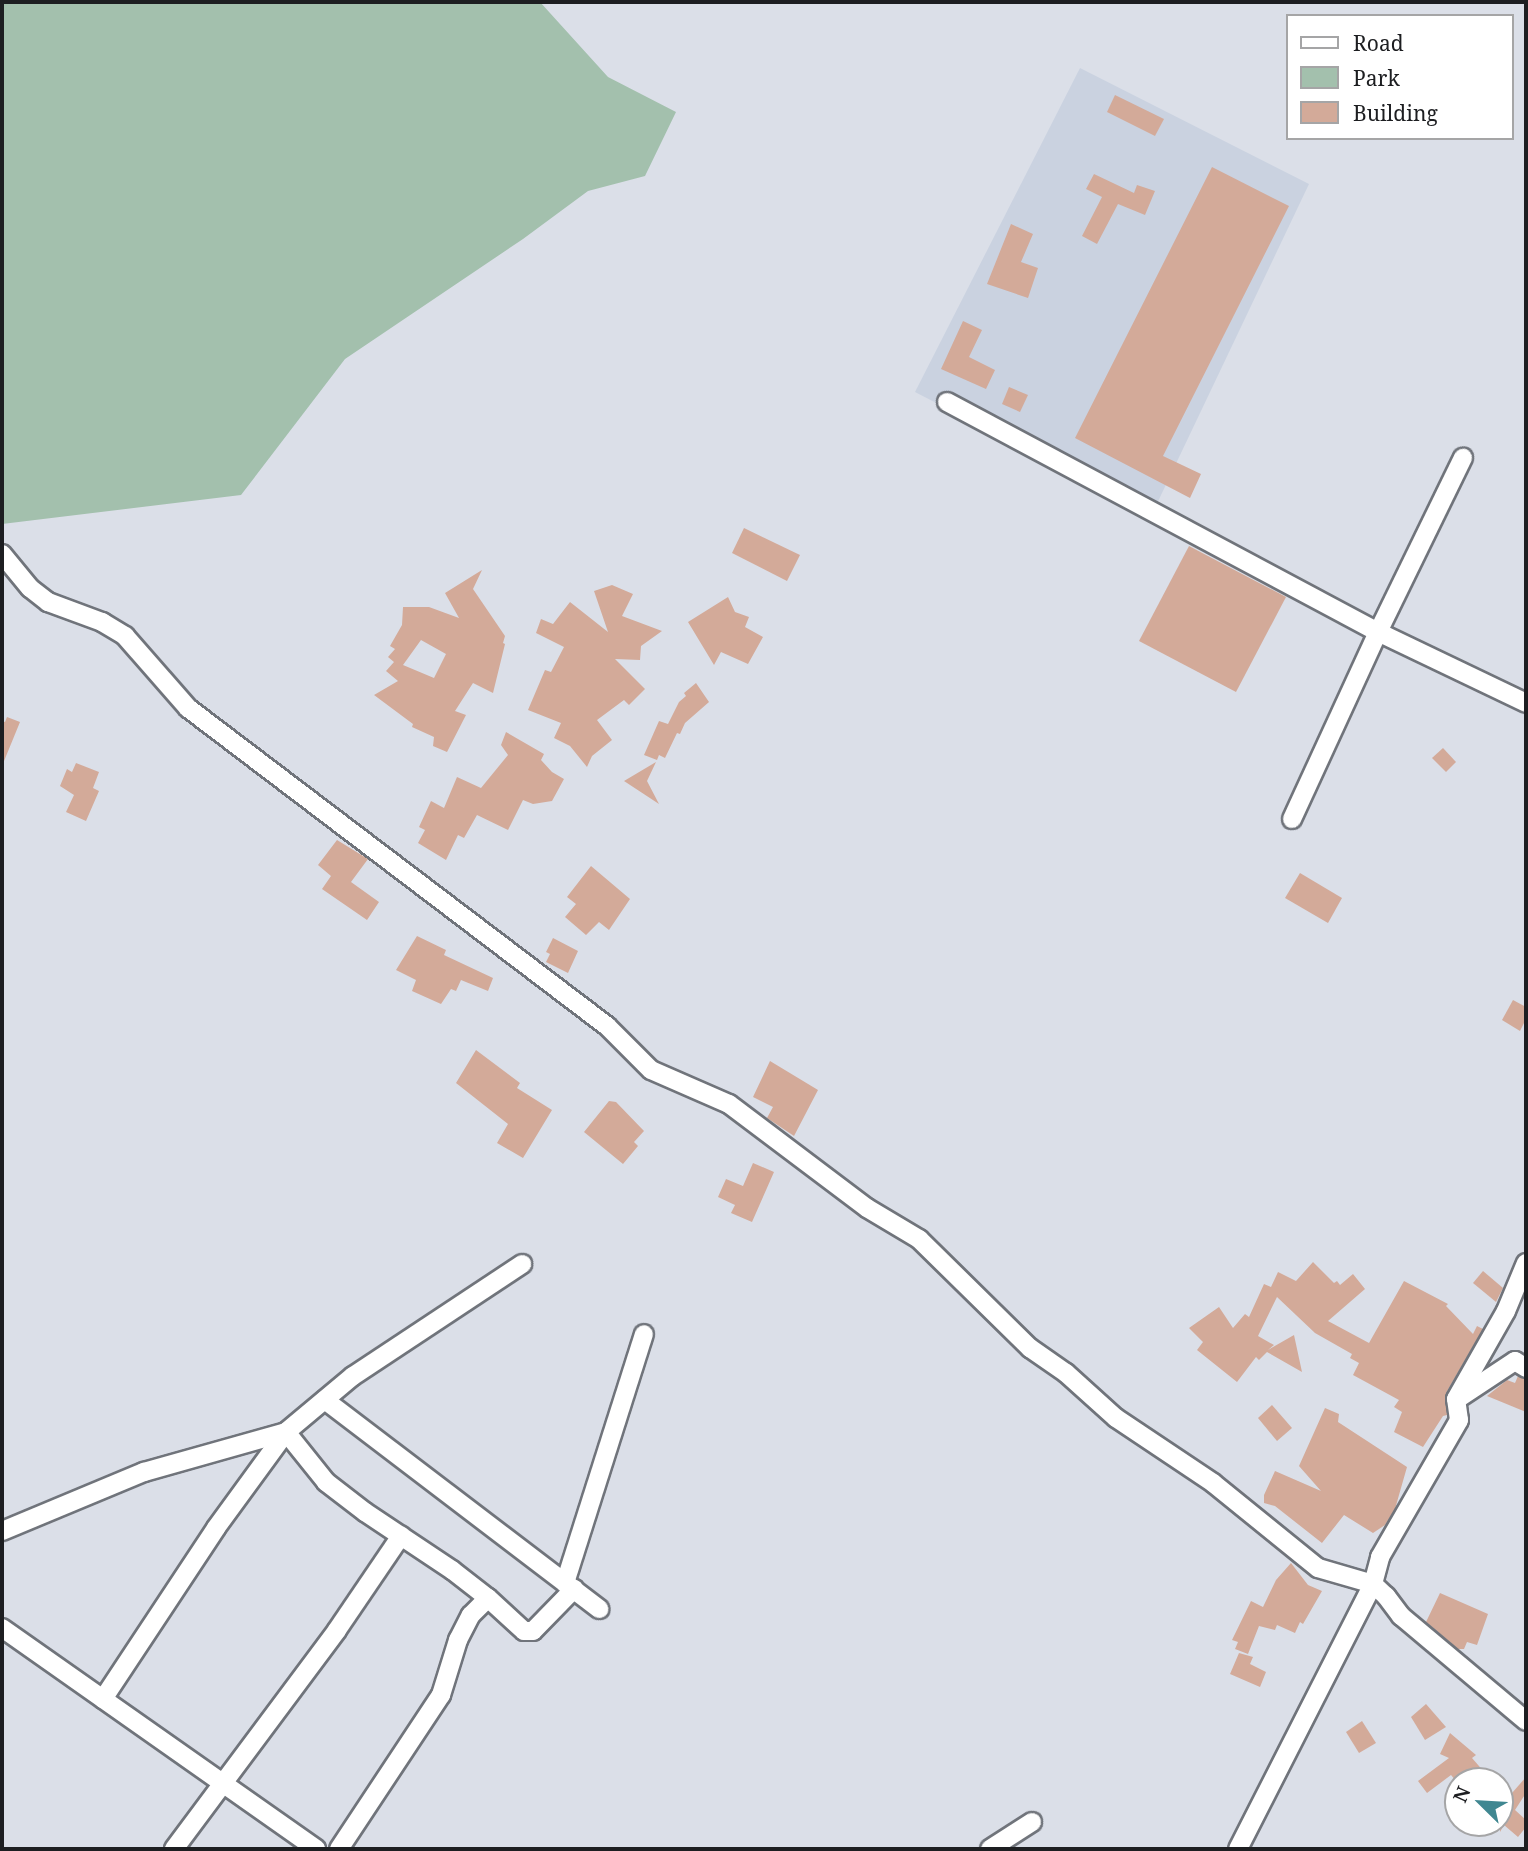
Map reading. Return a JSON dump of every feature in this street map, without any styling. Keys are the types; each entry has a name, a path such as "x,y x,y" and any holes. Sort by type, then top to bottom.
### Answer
{"street":[{"path":"947,402 1378,632 1526,703"},
{"path":"1292,819 1378,632 1463,458"},
{"path":"2,554 30,588 48,602 102,622 125,636 188,708 607,1026 651,1070 729,1104 867,1208 919,1240 1030,1348 1066,1373 1116,1418 1213,1483 1318,1568 1373,1584 1387,1596 1401,1616 1526,1721"},
{"path":"1238,1849 1373,1584 1380,1558 1459,1420 1456,1399 1506,1311 1526,1263"},
{"path":"103,1699 216,1528 286,1432 353,1376 522,1264"},
{"path":"286,1432 326,1482 488,1598 528,1633 570,1586 643,1334"},
{"path":"1456,1399 1515,1361 1526,1368"},
{"path":"325,1400 599,1609"},
{"path":"2,1531 144,1472 286,1432"},
{"path":"174,1849 337,1630 401,1536"},
{"path":"339,1849 440,1695 458,1640 471,1615 488,1598"},
{"path":"2,1628 316,1849"},
{"path":"990,1849 1032,1822"}],"shaded area":[{"path":"1080,68 1309,184 1152,514 915,392"}],"green space":[{"path":"2,2 540,2 608,77 676,112 645,176 588,191 523,239 345,359 241,495 2,524"}],"building":[{"path":"1115,95 1164,119 1155,136 1107,112"},
{"path":"1212,167 1289,206 1163,456 1201,474 1190,498 1075,438"},
{"path":"1094,174 1134,193 1137,185 1155,191 1145,215 1118,204 1097,244 1082,236 1102,197 1086,189"},
{"path":"1011,224 1033,234 1021,262 1038,268 1028,298 987,284"},
{"path":"963,321 982,330 969,357 995,370 986,389 941,369"},
{"path":"1009,387 1028,395 1020,412 1002,404"},
{"path":"744,528 800,555 787,581 732,553"},
{"path":"1189,546 1286,597 1236,692 1139,641"},
{"path":"482,570 473,589 505,636 493,693 473,683 455,711 466,715 447,752 433,746 434,737 412,727 413,724 374,695 398,681 386,671 394,662 388,657 395,649 390,646 402,625 403,607 429,607 459,618 445,593","holes":["421,640 446,654 434,678 403,665"]},
{"path":"612,585 633,594 622,616 662,631 641,646 640,660 615,659 645,689 629,705 624,700 597,720 612,740 592,756 587,767 570,746 554,738 561,723 528,710 545,670 551,672 564,647 536,633 541,619 553,624 570,602 608,632 594,591"},
{"path":"728,597 735,612 749,617 745,627 763,637 748,664 721,652 714,665 688,622"},
{"path":"696,683 709,702 685,723 680,734 677,733 665,758 659,755 657,760 644,755 659,721 668,724 679,702 686,696 684,693"},
{"path":"7,717 20,722 2,766 2,721 5,722"},
{"path":"506,732 544,754 541,760 552,772 564,779 552,801 533,804 523,800 508,830 477,815 464,838 458,835 446,860 418,843 425,830 419,827 431,801 444,808 457,777 481,788 508,755 501,745"},
{"path":"1443,748 1456,762 1446,772 1432,758"},
{"path":"656,762 647,781 659,804 624,781"},
{"path":"76,763 99,772 93,788 99,791 86,821 66,812 74,795 60,786 67,769 72,772"},
{"path":"337,840 368,859 351,882 379,902 367,920 322,889 331,876 318,865"},
{"path":"591,866 630,899 609,930 599,922 586,935 565,917 576,904 567,897"},
{"path":"1300,873 1342,898 1328,923 1285,898"},
{"path":"417,936 446,950 444,955 493,978 488,991 461,980 456,991 451,989 441,1004 412,991 416,980 396,970"},
{"path":"553,938 578,951 568,973 546,962 550,954 546,952"},
{"path":"1513,1000 1526,1007 1526,1019 1520,1031 1502,1020"},
{"path":"476,1050 520,1083 517,1088 552,1110 523,1158 497,1143 508,1124 456,1083"},
{"path":"770,1061 818,1090 794,1136 767,1118 773,1107 753,1097"},
{"path":"609,1101 616,1102 644,1131 634,1142 638,1146 623,1164 584,1132"},
{"path":"753,1163 774,1172 752,1222 731,1213 735,1205 718,1197 726,1179 743,1186"},
{"path":"1313,1262 1334,1283 1337,1281 1340,1285 1353,1274 1365,1289 1328,1321 1369,1343 1404,1281 1448,1304 1446,1306 1473,1334 1477,1326 1483,1329 1446,1393 1447,1415 1443,1416 1423,1447 1394,1432 1402,1412 1394,1407 1399,1400 1353,1375 1359,1363 1350,1358 1352,1354 1315,1333 1277,1297 1258,1336 1274,1345 1268,1350 1294,1335 1302,1372 1267,1352 1259,1360 1256,1357 1237,1382 1197,1350 1203,1342 1189,1328 1219,1307 1233,1328 1245,1314 1249,1317 1264,1284 1271,1287 1278,1272 1296,1281"},
{"path":"1483,1271 1503,1288 1496,1302 1473,1283"},
{"path":"1518,1376 1526,1379 1526,1412 1487,1396 1507,1380 1515,1383"},
{"path":"1272,1405 1292,1428 1277,1441 1258,1418"},
{"path":"1325,1408 1339,1414 1338,1422 1407,1467 1395,1509 1385,1525 1373,1533 1344,1515 1322,1543 1275,1506 1264,1503 1264,1495 1275,1471 1321,1491 1299,1466"},
{"path":"1291,1563 1308,1585 1322,1591 1303,1624 1300,1622 1295,1633 1277,1625 1275,1630 1259,1626 1248,1654 1235,1649 1238,1642 1232,1640 1251,1601 1263,1607 1276,1580"},
{"path":"1440,1593 1488,1614 1477,1645 1467,1642 1464,1649 1458,1649 1426,1622"},
{"path":"1239,1653 1253,1657 1250,1664 1266,1672 1260,1687 1230,1674"},
{"path":"1426,1704 1446,1727 1425,1740 1411,1717"},
{"path":"1362,1721 1376,1743 1359,1753 1346,1732"},
{"path":"1450,1733 1476,1755 1472,1758 1480,1767 1444,1767 1444,1780 1427,1793 1418,1781 1449,1758 1440,1754"},
{"path":"1526,1777 1526,1793 1515,1810 1526,1820 1526,1827 1518,1837 1514,1834 1514,1791"}]}
